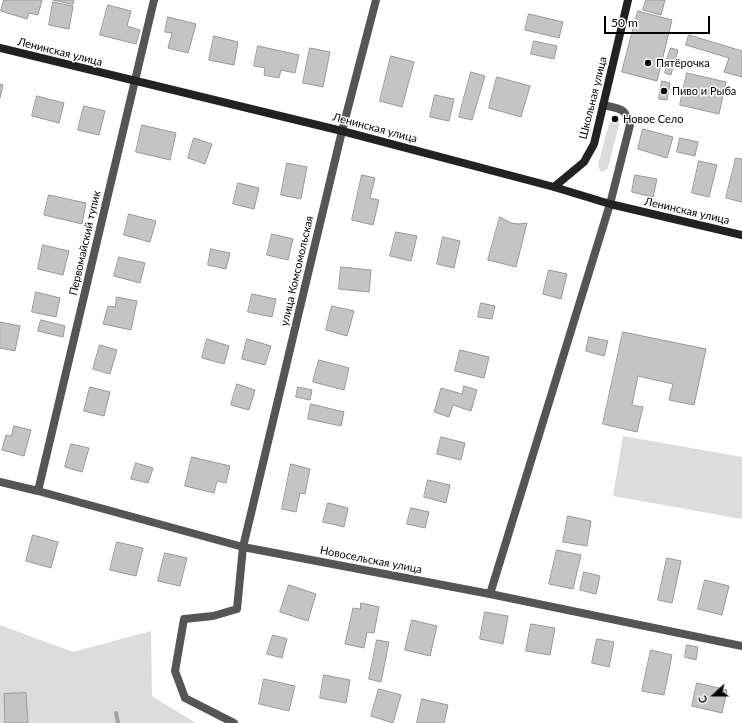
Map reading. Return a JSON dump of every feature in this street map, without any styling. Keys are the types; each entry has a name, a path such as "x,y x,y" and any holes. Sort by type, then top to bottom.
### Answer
{"street":[{"name":"Первомайский тупик","path":"38,491 154,0"},
{"name":"улица Комсомольская","path":"234,723 185,698 175,671 184,618 214,616 237,609 243,547 342,131 376,0"},
{"name":"Школьная улица","path":"554,187 584,162 594,144 628,0"},
{"name":"Ленинская улица","path":"0,48 342,131 554,187 610,204 742,236"},
{"path":"490,594 610,204 630,125 627,115 621,109 603,105"},
{"name":"Новосельская улица","path":"0,482 243,547 490,594 742,646"}],"shaded area":[{"path":"614,119 619,122 619,125 608,168 603,172 600,171 598,165 609,123"},
{"path":"623,436 742,457 742,519 613,496"},
{"path":"0,625 73,652 151,631 152,696 196,723 0,723"}],"building":[{"path":"4,0 42,0 38,15 29,13 27,19 1,11"},
{"path":"53,0 74,0 73,4"},
{"path":"646,0 665,0 661,15 643,10"},
{"path":"53,2 73,6 69,29 49,25"},
{"path":"108,5 131,11 127,26 140,30 136,44 100,35"},
{"path":"638,11 672,20 657,81 622,72"},
{"path":"529,14 563,22 559,38 525,30"},
{"path":"168,17 196,24 188,53 168,48 172,33 165,32"},
{"path":"689,35 742,51 742,77 724,72 729,58 686,45"},
{"path":"214,36 238,42 234,65 209,60"},
{"path":"534,41 557,46 554,59 531,54"},
{"path":"258,46 299,55 295,73 281,70 279,78 264,75 265,68 254,66"},
{"path":"310,48 330,52 323,87 303,83"},
{"path":"671,48 678,50 675,62 667,59"},
{"path":"391,56 414,62 402,107 380,101"},
{"path":"668,61 674,62 671,75 665,73"},
{"path":"471,72 485,76 472,120 459,117"},
{"path":"687,73 726,82 719,114 680,105"},
{"path":"497,77 530,86 521,117 489,108"},
{"name":"Пиво и Рыба","path":"662,81 670,83 667,100 659,99"},
{"path":"0,84 3,85 0,98"},
{"path":"435,95 454,99 449,121 430,117"},
{"path":"37,96 64,103 59,123 32,116"},
{"path":"84,106 105,111 99,135 78,130"},
{"path":"142,125 176,133 170,160 136,152"},
{"path":"643,129 673,137 667,158 638,149"},
{"path":"194,138 212,144 205,164 188,158"},
{"path":"680,138 698,142 695,156 677,152"},
{"path":"736,158 742,159 742,202 726,198"},
{"path":"699,161 717,165 709,197 692,193"},
{"path":"287,163 307,167 301,199 281,195"},
{"path":"362,175 375,178 370,198 379,200 373,225 352,220"},
{"path":"635,175 657,179 653,197 632,192"},
{"path":"238,183 259,188 254,209 233,204"},
{"path":"49,195 86,203 82,224 44,215"},
{"path":"129,214 156,221 150,242 124,235"},
{"path":"500,217 511,223 527,223 516,267 488,260"},
{"path":"396,232 417,236 411,261 390,256"},
{"path":"272,234 293,239 288,260 267,255"},
{"path":"443,237 460,241 454,268 437,264"},
{"path":"43,245 69,251 63,275 38,269"},
{"path":"211,249 230,253 226,269 208,265"},
{"path":"119,257 145,263 140,283 114,276"},
{"path":"341,267 371,270 369,292 339,289"},
{"path":"549,270 567,274 561,299 543,294"},
{"path":"36,292 60,298 56,317 32,312"},
{"path":"252,294 276,299 272,317 248,312"},
{"path":"117,297 137,301 131,330 103,324 108,306 115,307"},
{"path":"481,303 495,306 492,319 478,317"},
{"path":"332,306 354,311 347,336 326,330"},
{"path":"41,320 65,326 63,337 38,331"},
{"path":"0,322 20,326 15,351 0,348"},
{"path":"623,332 706,349 694,405 669,400 673,384 638,376 632,405 643,407 637,432 603,424"},
{"path":"589,337 608,341 604,356 586,351"},
{"path":"207,339 229,346 224,364 202,358"},
{"path":"247,339 271,346 265,365 242,359"},
{"path":"100,345 117,350 110,374 93,369"},
{"path":"460,350 489,357 484,378 455,371"},
{"path":"319,360 349,368 344,390 313,382"},
{"path":"237,384 255,390 249,410 231,405"},
{"path":"464,386 477,390 471,411 453,405 449,417 434,412 441,388 462,394"},
{"path":"90,387 110,392 104,416 84,411"},
{"path":"298,387 312,390 310,400 296,397"},
{"path":"311,404 344,412 341,426 308,419"},
{"path":"14,426 31,430 24,456 2,450 6,435 11,436"},
{"path":"441,437 465,443 461,460 437,454"},
{"path":"71,444 89,448 82,472 65,467"},
{"path":"192,457 230,466 226,483 217,481 214,493 185,486"},
{"path":"136,463 153,468 148,483 131,479"},
{"path":"291,464 310,469 305,494 300,493 296,512 282,509"},
{"path":"428,480 450,485 446,503 424,497"},
{"path":"328,503 348,508 344,527 323,522"},
{"path":"411,508 429,512 425,528 407,524"},
{"path":"568,516 591,521 587,546 563,542"},
{"path":"33,535 58,542 51,568 26,561"},
{"path":"117,542 143,548 136,576 110,570"},
{"path":"557,550 581,555 573,589 549,584"},
{"path":"165,553 187,558 180,586 158,581"},
{"path":"667,558 681,561 672,603 658,600"},
{"path":"584,572 600,576 596,594 580,590"},
{"path":"705,580 729,586 722,615 698,609"},
{"path":"289,585 316,594 308,621 280,612"},
{"path":"361,603 379,607 374,633 367,632 364,648 345,644 353,608 360,609"},
{"path":"485,612 508,616 503,644 480,639"},
{"path":"412,620 437,626 430,656 405,650"},
{"path":"531,624 555,628 550,655 526,651"},
{"path":"273,635 287,639 282,658 267,654"},
{"path":"597,639 614,642 609,667 592,663"},
{"path":"377,640 389,642 381,682 369,679"},
{"path":"687,645 698,647 696,660 685,657"},
{"path":"651,650 672,655 664,695 642,691"},
{"path":"324,675 350,680 346,703 320,698"},
{"path":"264,679 295,686 289,711 259,704"},
{"path":"697,683 727,690 722,713 692,706"},
{"path":"379,689 401,695 393,723 371,716"},
{"path":"26,693 28,723 5,723 4,694"},
{"path":"422,699 448,705 444,723 417,723"}],"waterway":[{"path":"116,713 118,723"}],"place":[{"name":"Пятёрочка","path":"648,63"},
{"name":"Пиво и Рыба","path":"664,91"},
{"name":"Новое Село","path":"615,119"}]}
